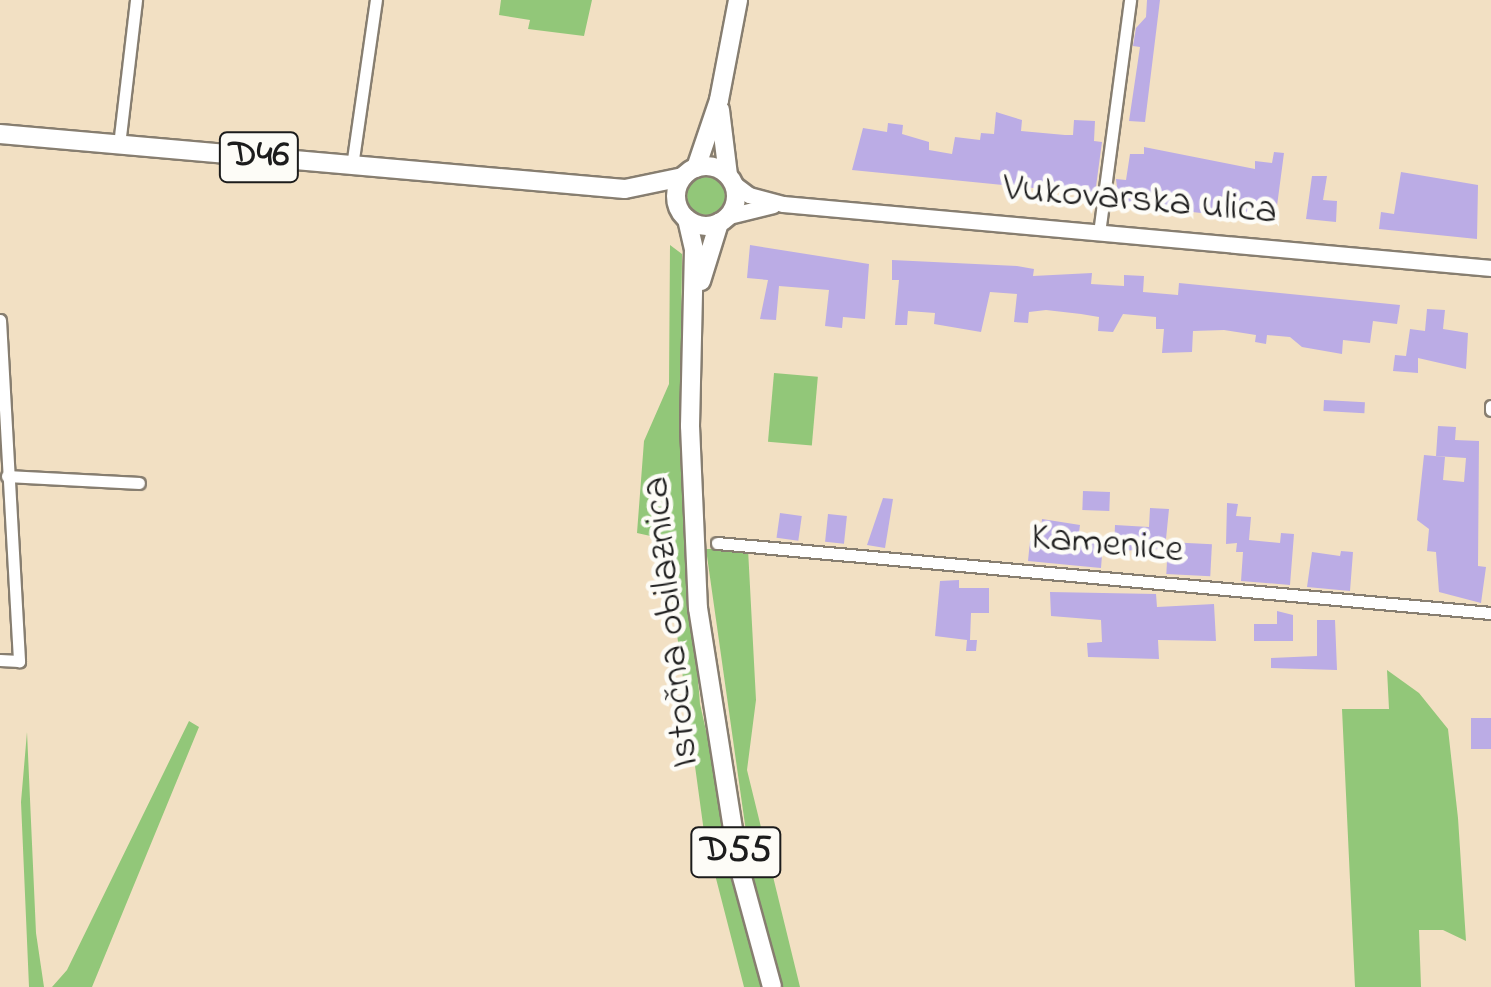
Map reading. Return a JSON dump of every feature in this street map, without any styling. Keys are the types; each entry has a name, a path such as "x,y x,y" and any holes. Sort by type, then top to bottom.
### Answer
{"main road":[{"name":"D55","path":"682,213 689,173 720,100 738,0"},
{"name":"D55","path":"720,100 736,200 724,220"},
{"name":"D46","path":"0,134 625,188 689,173"},
{"path":"689,173 731,179"},
{"name":"Vukovarska ulica","path":"731,179 750,195 783,204 1491,268"},
{"name":"D46","path":"625,188 682,213"},
{"name":"Vukovarska ulica","path":"724,220 783,204"},
{"path":"682,213 724,220"},
{"name":"Istočna obilaznica","path":"682,213 694,306 692,475 704,662 739,866 772,987"},
{"name":"Istočna obilaznica","path":"694,306 724,220"}],"street":[{"path":"119,145 136,0"},
{"path":"352,166 376,0"},
{"path":"1099,232 1130,0"},
{"path":"0,320 19,662 0,660"},
{"path":"7,476 140,482"},
{"name":"Kamenice","path":"718,543 1491,613"}],"green space":[{"path":"501,0 592,0 584,36 528,29 530,20 499,15"},
{"path":"706,177 719,183 725,196 719,209 706,215 693,209 687,196 693,183"},
{"path":"670,245 682,254 680,456 700,704 764,987 744,987 704,832 664,539 637,533 644,441 669,384"},
{"path":"774,373 818,377 812,446 768,442"},
{"path":"706,549 748,549 756,700 747,770 800,987 782,987 752,874"},
{"path":"1387,670 1419,693 1448,729 1458,818 1466,941 1443,930 1419,930 1421,987 1355,987 1342,709 1389,709"},
{"path":"189,721 199,727 92,987 52,987 67,970"},
{"path":"27,732 36,933 44,987 29,987 21,802"}],"building":[{"path":"1147,0 1160,0 1145,122 1129,121 1140,47 1133,46 1136,28 1146,17"},
{"path":"996,112 1022,120 1021,131 1065,135 1073,135 1074,120 1095,121 1094,141 1102,142 1095,194 852,170 863,128 887,132 888,123 903,125 902,134 929,142 929,150 952,154 955,137 980,140 981,133 994,134"},
{"path":"1144,147 1255,169 1255,161 1272,163 1274,152 1284,153 1275,221 1119,204 1116,179 1126,180 1130,154 1144,154"},
{"path":"1401,172 1478,185 1477,239 1379,229 1381,212 1394,214"},
{"path":"1312,176 1327,176 1323,200 1337,201 1336,222 1306,219"},
{"path":"750,245 869,264 865,319 843,317 842,328 825,326 829,290 779,286 776,320 760,319 768,280 747,278"},
{"path":"892,260 1017,266 1034,269 1033,276 1092,273 1091,284 1124,286 1124,275 1144,276 1143,292 1178,295 1179,283 1400,305 1397,324 1373,321 1370,343 1343,340 1342,354 1302,347 1290,337 1267,335 1266,344 1255,342 1256,335 1224,330 1193,331 1192,352 1162,353 1164,329 1156,329 1156,317 1123,314 1113,332 1098,331 1099,317 1046,310 1029,312 1028,323 1014,322 1017,294 990,292 981,332 934,324 935,313 908,311 907,325 895,325 899,280 892,280"},
{"path":"1427,309 1445,310 1443,329 1468,333 1466,369 1418,358 1418,373 1393,371 1395,355 1406,356 1410,329 1425,331"},
{"path":"1324,400 1365,402 1364,413 1323,411"},
{"path":"1438,426 1456,427 1455,440 1479,441 1478,566 1486,567 1481,603 1439,592 1436,552 1427,551 1429,529 1417,520 1424,455 1445,457 1443,480 1464,482 1466,458 1436,456"},
{"path":"1083,491 1110,492 1109,511 1082,510"},
{"path":"883,498 893,499 885,548 867,545"},
{"path":"1227,503 1238,504 1236,516 1251,517 1249,540 1280,543 1281,533 1294,534 1290,585 1241,581 1243,552 1236,552 1237,543 1226,544"},
{"path":"1150,508 1169,509 1165,549 1114,551 1115,525 1149,527"},
{"path":"780,513 802,516 798,541 777,538"},
{"path":"828,514 847,516 844,544 825,542"},
{"path":"1042,519 1080,525 1078,540 1103,542 1101,568 1028,561 1030,541 1040,542"},
{"path":"1168,542 1212,544 1210,576 1166,574"},
{"path":"1341,551 1353,552 1350,591 1307,587 1312,552 1340,556"},
{"path":"959,580 959,588 989,588 989,613 971,613 970,640 977,640 976,651 966,651 967,640 935,636 940,581"},
{"path":"1050,592 1156,594 1157,607 1214,604 1216,641 1158,640 1159,659 1088,657 1087,643 1102,642 1101,620 1051,616"},
{"path":"1277,611 1293,615 1293,641 1254,641 1254,624 1277,624"},
{"path":"1317,620 1335,620 1337,670 1271,668 1271,658 1317,656"},
{"path":"1471,718 1491,718 1491,749 1471,749"}]}
